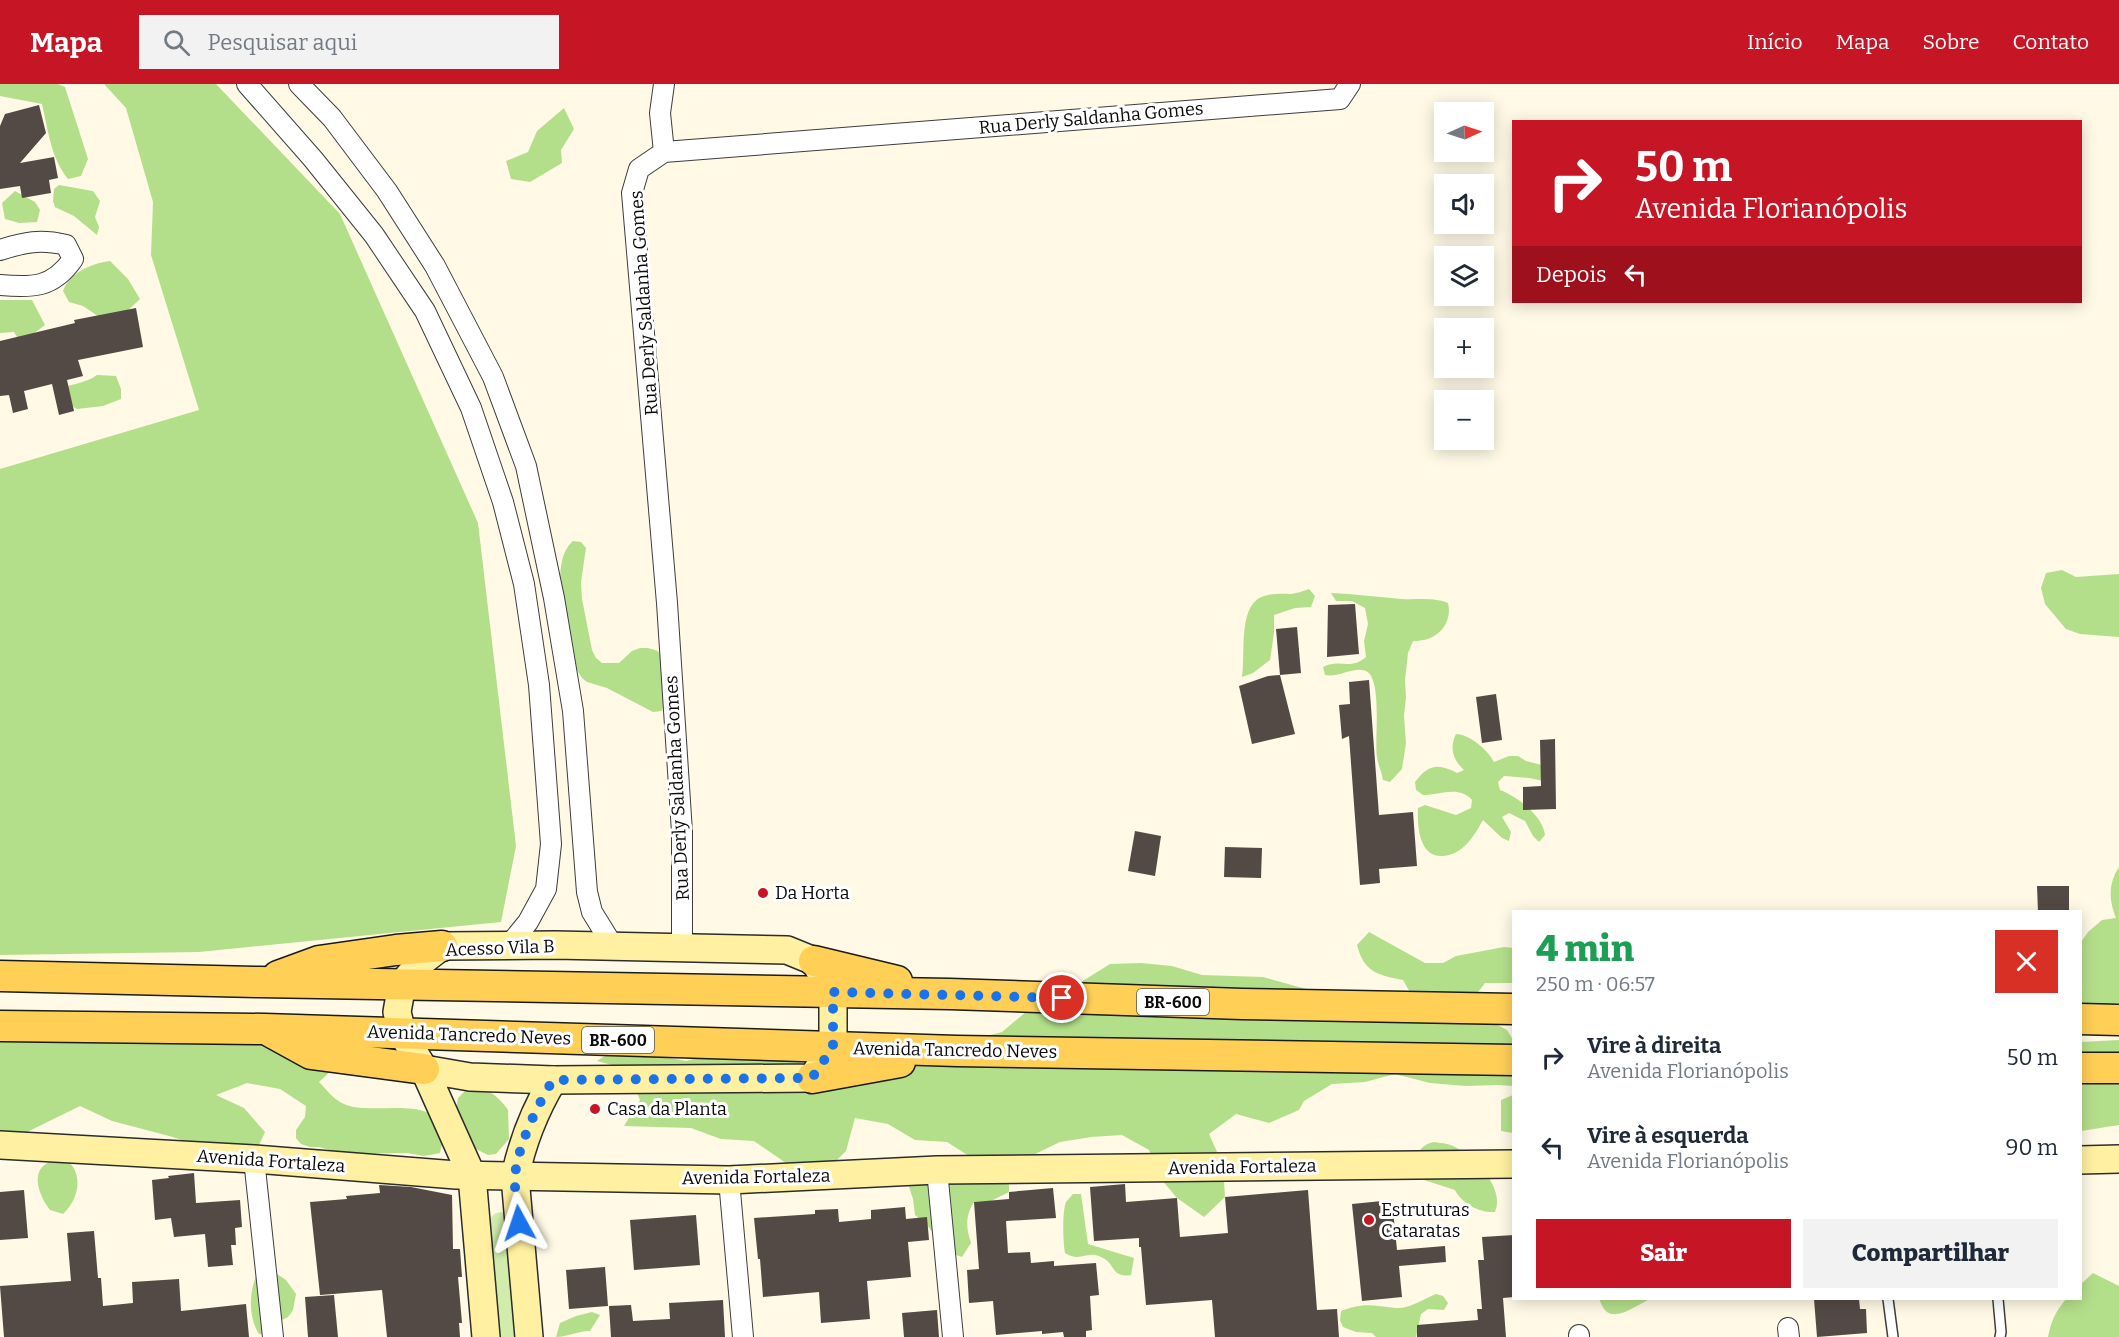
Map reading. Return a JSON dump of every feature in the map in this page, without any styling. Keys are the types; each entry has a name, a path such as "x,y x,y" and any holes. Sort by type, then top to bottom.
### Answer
{"main road":[{"path":"260,982 319,961 442,946"},
{"path":"814,961 950,994"},
{"name":"BR-600","path":"0,976 950,994 1230,1004 1512,1009"},
{"path":"2082,1019 2119,1020"},
{"name":"Avenida Tancredo Neves","path":"0,1026 265,1029 957,1051 1512,1060"},
{"path":"265,1029 311,1054 424,1069"},
{"path":"812,1078 957,1051"},
{"path":"2082,1068 2119,1068"}],"street":[{"path":"247,84 313,159 374,234 425,311 471,408 503,502 524,584 539,685 551,844 546,889 528,922 510,944"},
{"path":"299,84 332,118 387,191 435,266 493,377 525,466 554,598 573,711 587,892 592,912 613,946"},
{"path":"664,84 660,113 664,152"},
{"name":"Rua Derly Saldanha Gomes","path":"682,947 681,832 667,603 632,193 639,169 664,152 1340,99 1350,84"},
{"path":"0,250 24,242 46,241 66,244 72,259 64,272 35,287 0,285"},
{"name":"Acesso Vila B","path":"402,984 420,963 442,946 510,944 787,951 814,961"},
{"path":"424,1069 470,1077 553,1080 812,1078 833,1047 833,992 814,961"},
{"path":"402,984 397,1012 402,1033 424,1069 472,1176 486,1337"},
{"path":"530,1337 515,1177 519,1155 540,1101 553,1080"},
{"name":"Avenida Fortaleza","path":"0,1145 472,1176 729,1180 937,1170 1512,1164"},
{"path":"2082,1160 2119,1159"},
{"path":"254,1160 273,1337"},
{"path":"937,1170 953,1337"},
{"path":"729,1180 743,1337"}],"lane":[{"path":"1888,1300 1893,1337"},
{"path":"1998,1300 2000,1337"}],"green space":[{"path":"0,84 58,84 65,87 88,159 81,176 68,179 62,171 51,143 42,104 0,96"},
{"path":"104,84 216,84 340,214 478,523 516,846 501,922 199,952 0,955 0,469 199,410 151,255 153,202 126,108"},
{"path":"564,108 574,129 561,150 562,163 530,182 511,179 506,161 528,152 537,131"},
{"path":"59,185 93,191 100,201 95,217 99,227 97,235 74,216 55,207 54,189"},
{"path":"15,191 35,202 40,210 37,222 19,223 5,219 2,203"},
{"path":"110,261 128,279 140,299 121,317 101,318 83,306 69,302 63,291 70,279 82,270"},
{"path":"0,300 32,300 45,325 21,343 14,332 0,333"},
{"path":"97,375 116,376 121,389 121,399 103,406 77,409 57,397 55,390"},
{"path":"573,541 581,542 586,548 581,582 582,599 592,650 596,658 602,663 619,663 632,651 640,648 658,651 665,681 662,711 653,712 607,688 587,682 575,667 560,583 565,552"},
{"path":"2062,570 2076,577 2119,574 2119,637 2080,634 2066,629 2045,604 2041,588 2046,573"},
{"path":"1309,589 1315,596 1311,607 1295,608 1274,615 1270,660 1253,673 1242,677 1246,620 1255,601 1267,595 1298,593"},
{"path":"1331,593 1431,599 1448,603 1448,618 1441,631 1429,639 1413,641 1408,653 1404,715 1406,743 1402,769 1390,782 1383,780 1376,749 1377,711 1371,676 1361,670 1325,675 1323,667 1355,663 1366,657 1364,641 1368,624 1365,608 1352,601 1336,601"},
{"path":"1456,734 1467,737 1478,744 1494,762 1509,756 1518,756 1526,761 1542,765 1544,781 1504,776 1498,782 1500,790 1522,802 1540,821 1545,835 1539,842 1525,821 1509,813 1502,817 1511,832 1509,841 1502,838 1483,820 1470,840 1457,852 1441,856 1427,850 1418,826 1418,808 1425,805 1456,815 1471,808 1472,800 1461,793 1423,795 1416,790 1415,782 1429,769 1439,767 1457,773 1464,770 1453,754"},
{"path":"2119,867 2119,1003 2082,1010 2082,941 2102,920 2116,918 2111,892 2115,873"},
{"path":"1369,932 1425,963 1443,963 1456,956 1504,947 1512,948 1512,983 1485,983 1475,996 1411,994 1403,980 1379,974 1368,967 1357,945"},
{"path":"1141,963 1172,966 1202,975 1263,977 1335,997 1365,990 1380,992 1494,1023 1507,1030 1512,1038 1512,1086 1430,1083 1395,1074 1365,1082 1332,1084 1304,1101 1299,1110 1269,1123 1236,1114 1209,1134 1223,1165 1225,1197 1204,1217 1177,1198 1161,1179 1149,1150 1122,1135 1060,1142 1031,1156 1009,1176 1009,1192 991,1201 974,1202 967,1222 971,1243 962,1257 947,1252 927,1225 915,1215 908,1184 980,1163 947,1142 915,1140 888,1124 855,1118 846,1151 827,1170 796,1170 754,1141 721,1139 691,1128 624,1126 640,1100 627,1069 597,1061 624,1043 654,1055 686,1061 718,1053 782,1053 810,1067 902,1036 933,1034 971,1040 1002,1032 1027,1011 1057,997 1110,964"},
{"path":"0,1034 256,1038 332,1070 319,1082 340,1102 356,1107 417,1109 429,1113 439,1121 444,1139 440,1153 424,1156 407,1153 343,1154 319,1147 310,1147 301,1144 296,1138 296,1130 305,1117 306,1106 280,1089 247,1083 216,1095 244,1108 265,1132 255,1154 204,1148 173,1137 112,1121 80,1106 23,1134 0,1135"},
{"path":"2119,1040 2119,1125 2082,1131 2082,1042"},
{"path":"470,1086 476,1086 492,1093 508,1110 509,1139 496,1154 488,1155 474,1148 455,1115 458,1098"},
{"path":"1512,1095 1512,1133 1501,1131 1501,1100"},
{"path":"1434,1142 1461,1150 1486,1173 1496,1193 1495,1212 1472,1207 1455,1190 1424,1180 1416,1174 1418,1153 1424,1146"},
{"path":"52,1161 68,1161 76,1174 75,1195 63,1214 50,1210 39,1190 40,1170"},
{"path":"1073,1194 1081,1194 1088,1244 1134,1258 1131,1275 1116,1272 1106,1260 1096,1255 1075,1257 1065,1253 1064,1213 1066,1202"},
{"path":"501,1212 509,1214 522,1337 497,1337 489,1220 494,1214"},
{"path":"271,1270 286,1280 296,1294 293,1310 288,1317 280,1321 273,1336 259,1334 251,1312 252,1288 257,1274"},
{"path":"2093,1273 2119,1286 2119,1337 2048,1337 2052,1321 2065,1300 2082,1300 2082,1283"},
{"path":"1436,1294 1443,1296 1448,1303 1444,1310 1428,1309 1421,1314 1416,1337 1376,1337 1372,1333 1356,1332 1343,1327 1340,1320 1341,1311 1356,1306 1401,1308"},
{"path":"1599,1300 1648,1300 1623,1313 1612,1314 1603,1308"},
{"path":"592,1312 600,1315 590,1331 556,1337 560,1323"}],"building":[{"path":"39,105 46,133 20,163 54,157 58,178 49,180 51,193 22,198 20,186 0,189 0,126 5,114"},
{"path":"136,308 143,347 78,360 83,376 67,380 74,411 59,415 52,384 24,391 28,409 13,413 9,395 0,396 0,341 75,323 74,320"},
{"path":"1355,604 1359,654 1327,657 1328,605"},
{"path":"1297,627 1301,673 1280,675 1276,629"},
{"path":"1280,675 1295,734 1252,744 1239,686 1268,676"},
{"path":"1369,680 1379,815 1413,812 1417,866 1379,869 1380,883 1360,885 1349,736 1342,739 1339,705 1350,704 1349,682"},
{"path":"1496,694 1502,740 1482,743 1476,697"},
{"path":"1555,739 1556,809 1523,810 1523,787 1541,786 1540,740"},
{"path":"1135,831 1161,836 1155,876 1128,871"},
{"path":"1225,847 1262,848 1261,878 1224,877"},
{"path":"2037,886 2069,886 2069,910 2038,910"},
{"path":"194,1173 196,1203 240,1200 242,1227 235,1228 236,1245 231,1245 233,1265 208,1267 205,1234 174,1237 171,1218 155,1220 152,1180"},
{"path":"1125,1184 1126,1202 1177,1198 1180,1237 1228,1233 1225,1197 1308,1190 1317,1310 1337,1309 1339,1337 1215,1337 1212,1300 1146,1305 1139,1238 1094,1241 1090,1187"},
{"path":"379,1185 411,1187 452,1195 453,1249 460,1249 462,1277 458,1277 462,1323 459,1323 460,1337 387,1337 382,1290 320,1295 310,1202 380,1193"},
{"path":"1053,1188 1056,1218 1006,1221 1008,1253 1030,1252 1031,1263 1054,1261 1054,1266 1096,1263 1099,1295 1090,1296 1092,1330 1086,1331 1086,1337 1064,1337 1063,1332 1042,1334 1042,1331 996,1335 993,1301 969,1303 967,1270 979,1269 974,1202 1009,1199 1009,1192"},
{"path":"24,1190 28,1238 0,1240 0,1192"},
{"path":"1392,1200 1397,1250 1445,1246 1446,1262 1399,1266 1402,1297 1362,1301 1352,1204"},
{"path":"905,1207 906,1219 927,1217 929,1240 908,1242 911,1277 867,1281 870,1319 821,1323 819,1292 763,1297 754,1218 815,1214 815,1210 838,1209 839,1222 871,1219 871,1210"},
{"path":"696,1215 700,1265 634,1270 630,1220"},
{"path":"94,1231 103,1306 133,1303 132,1282 179,1279 181,1311 246,1304 249,1337 4,1337 0,1286 71,1281 67,1233"},
{"path":"1512,1235 1512,1297 1503,1298 1506,1337 1417,1337 1417,1325 1478,1320 1477,1309 1482,1309 1478,1260 1484,1260 1482,1237"},
{"path":"605,1267 608,1306 569,1309 566,1270"},
{"path":"334,1295 338,1337 308,1337 305,1297"},
{"path":"723,1300 725,1337 611,1337 609,1306 631,1305 633,1321 670,1319 669,1303"},
{"path":"1814,1300 1859,1300 1860,1309 1866,1309 1867,1333 1817,1337"},
{"path":"937,1310 939,1337 904,1337 902,1313"}],"place":[{"name":"Da Horta","path":"763,893"},
{"name":"Casa da Planta","path":"595,1109"},
{"name":"Estruturas Cataratas","path":"1369,1220"}],"route":[{"path":"519,1223 515,1177 519,1155 540,1101 553,1080 812,1078 833,1047 833,992 1062,998"}]}
